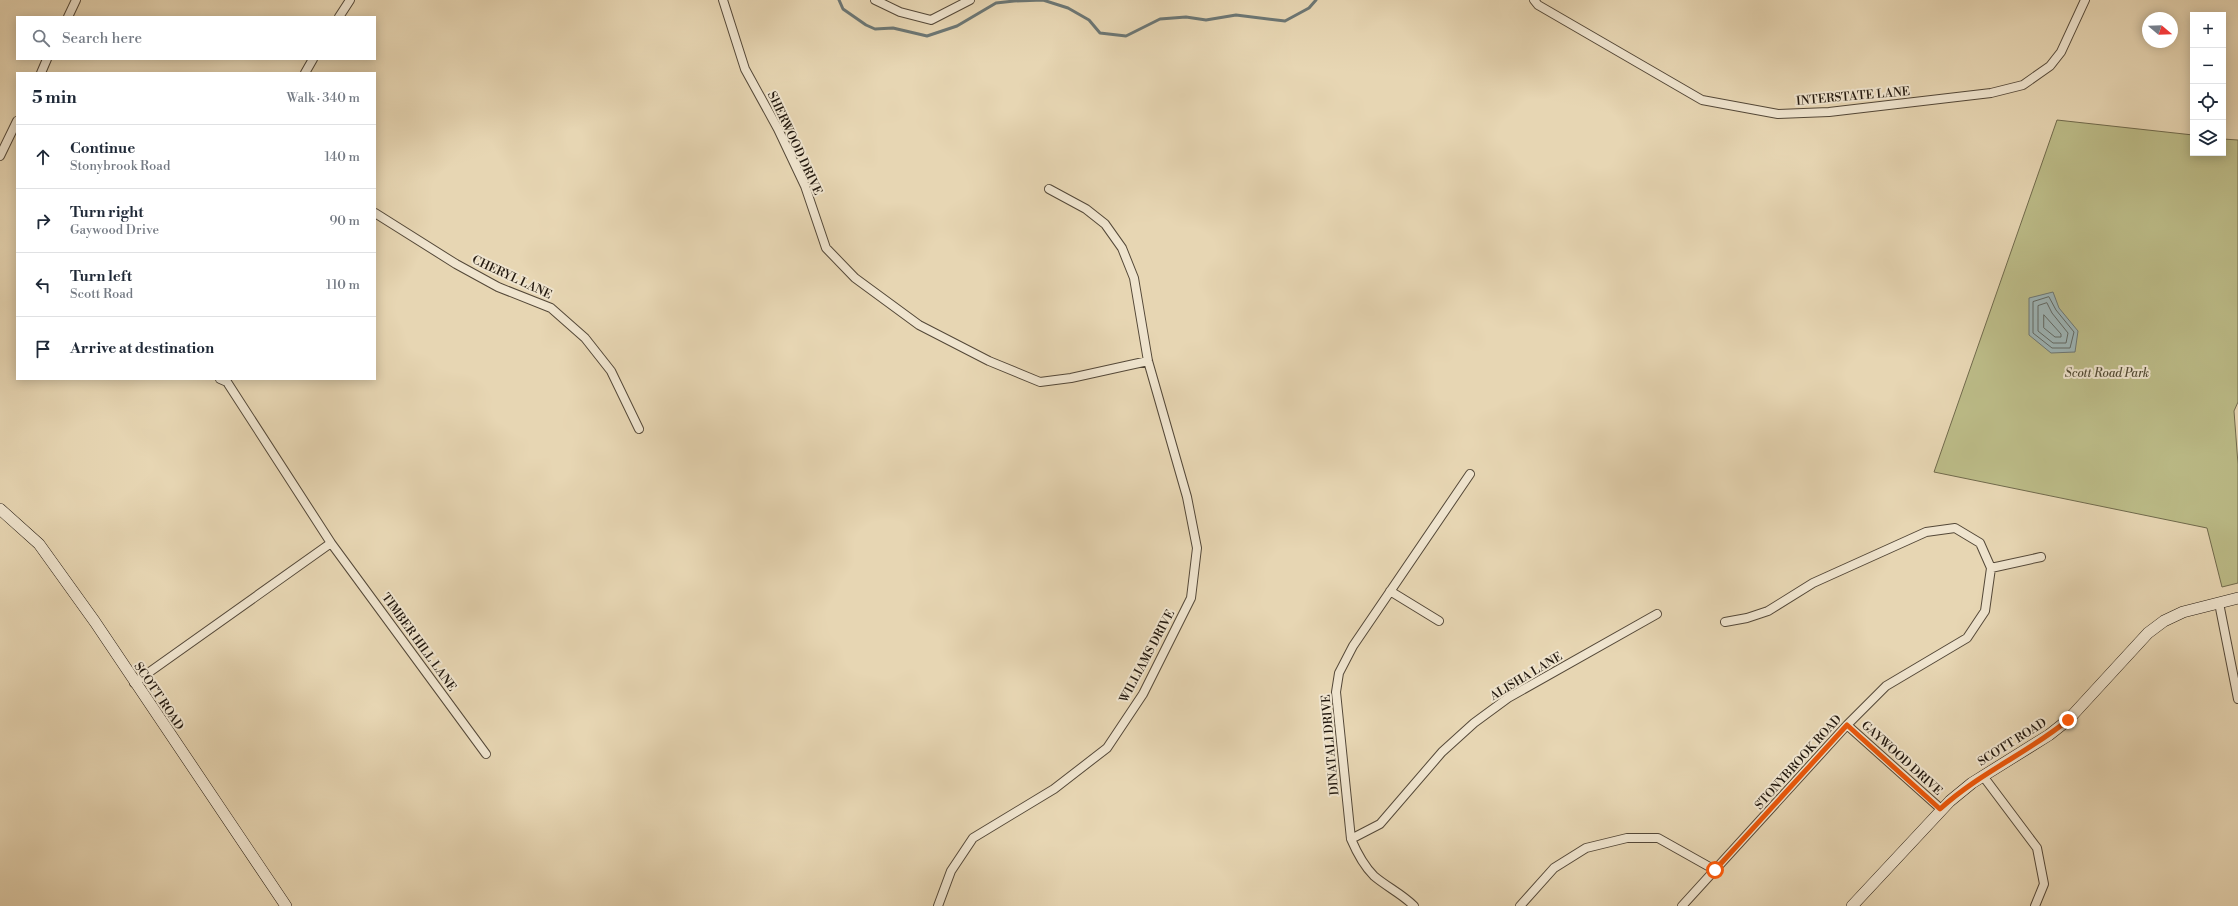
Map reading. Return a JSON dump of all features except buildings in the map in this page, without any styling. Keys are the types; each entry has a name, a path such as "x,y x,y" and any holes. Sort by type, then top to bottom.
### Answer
{"main road":[{"name":"SCOTT ROAD","path":"0,509 39,544 95,622 134,683 286,906"},
{"name":"SCOTT ROAD","path":"1852,906 1940,809 1983,776 2049,735 2068,720 2088,701 2135,645 2156,627 2183,612 2238,598"}],"street":[{"path":"68,16 76,0"},
{"path":"340,16 350,0"},
{"name":"SHERWOOD DRIVE","path":"723,0 745,69 778,129 805,186 826,248 855,278 919,325 989,361 1040,382 1072,378 1148,361"},
{"path":"875,0 900,12 931,20 970,0"},
{"name":"INTERSTATE LANE","path":"1534,0 1538,5 1702,100 1778,114 1845,111 1991,92 2023,85 2046,70 2062,52 2085,0"},
{"path":"42,72 48,60"},
{"path":"306,72 312,60"},
{"path":"0,156 16,123"},
{"name":"WILLIAMS DRIVE","path":"938,906 951,871 973,838 1054,789 1107,748 1143,694 1191,598 1197,548 1187,497 1148,361 1134,278 1122,248 1105,224 1091,212 1049,189"},
{"name":"CHERYL LANE","path":"376,215 493,284 551,308 585,338 611,371 639,429"},
{"name":"TIMBER HILL LANE","path":"222,380 227,382 332,543 486,754"},
{"name":"DINATALI DRIVE","path":"1414,906 1403,896 1374,876 1360,858 1351,839 1336,692 1338,673 1353,646 1470,474"},
{"path":"1725,622 1747,618 1768,611 1814,583 1926,532 1955,528 1980,543 1991,568 2041,557"},
{"path":"134,683 332,543"},
{"name":"STONYBROOK ROAD","path":"1682,906 1847,725 1886,686 1967,638 1985,611 1991,568"},
{"path":"1390,591 1439,620"},
{"path":"2220,602 2238,698"},
{"name":"ALISHA LANE","path":"1351,839 1380,824 1442,752 1474,723 1508,698 1657,614"},
{"name":"GAYWOOD DRIVE","path":"1847,725 1940,809"},
{"path":"1983,776 2038,848 2044,884 2035,906"},
{"path":"1520,906 1554,868 1586,848 1626,838 1658,838 1715,870"}],"green space":[{"name":"Scott Road Park","path":"2057,120 2190,135 2190,156 2226,156 2226,139 2238,140 2238,402 2234,411 2238,464 2238,583 2222,587 2207,528 1934,472"}],"water":[{"path":"2053,292 2059,308 2078,331 2075,352 2051,353 2029,335 2029,298"}],"waterway":[{"path":"839,0 843,9 866,25 875,29 893,28 927,36 957,26 996,3 1014,1 1043,0 1068,8 1089,20 1100,33 1126,36 1160,19 1186,17 1206,20 1236,15 1285,21 1309,8 1316,0"}],"route":[{"path":"1715,870 1847,725 1940,809 1972,783 2049,735 2068,720"}]}
